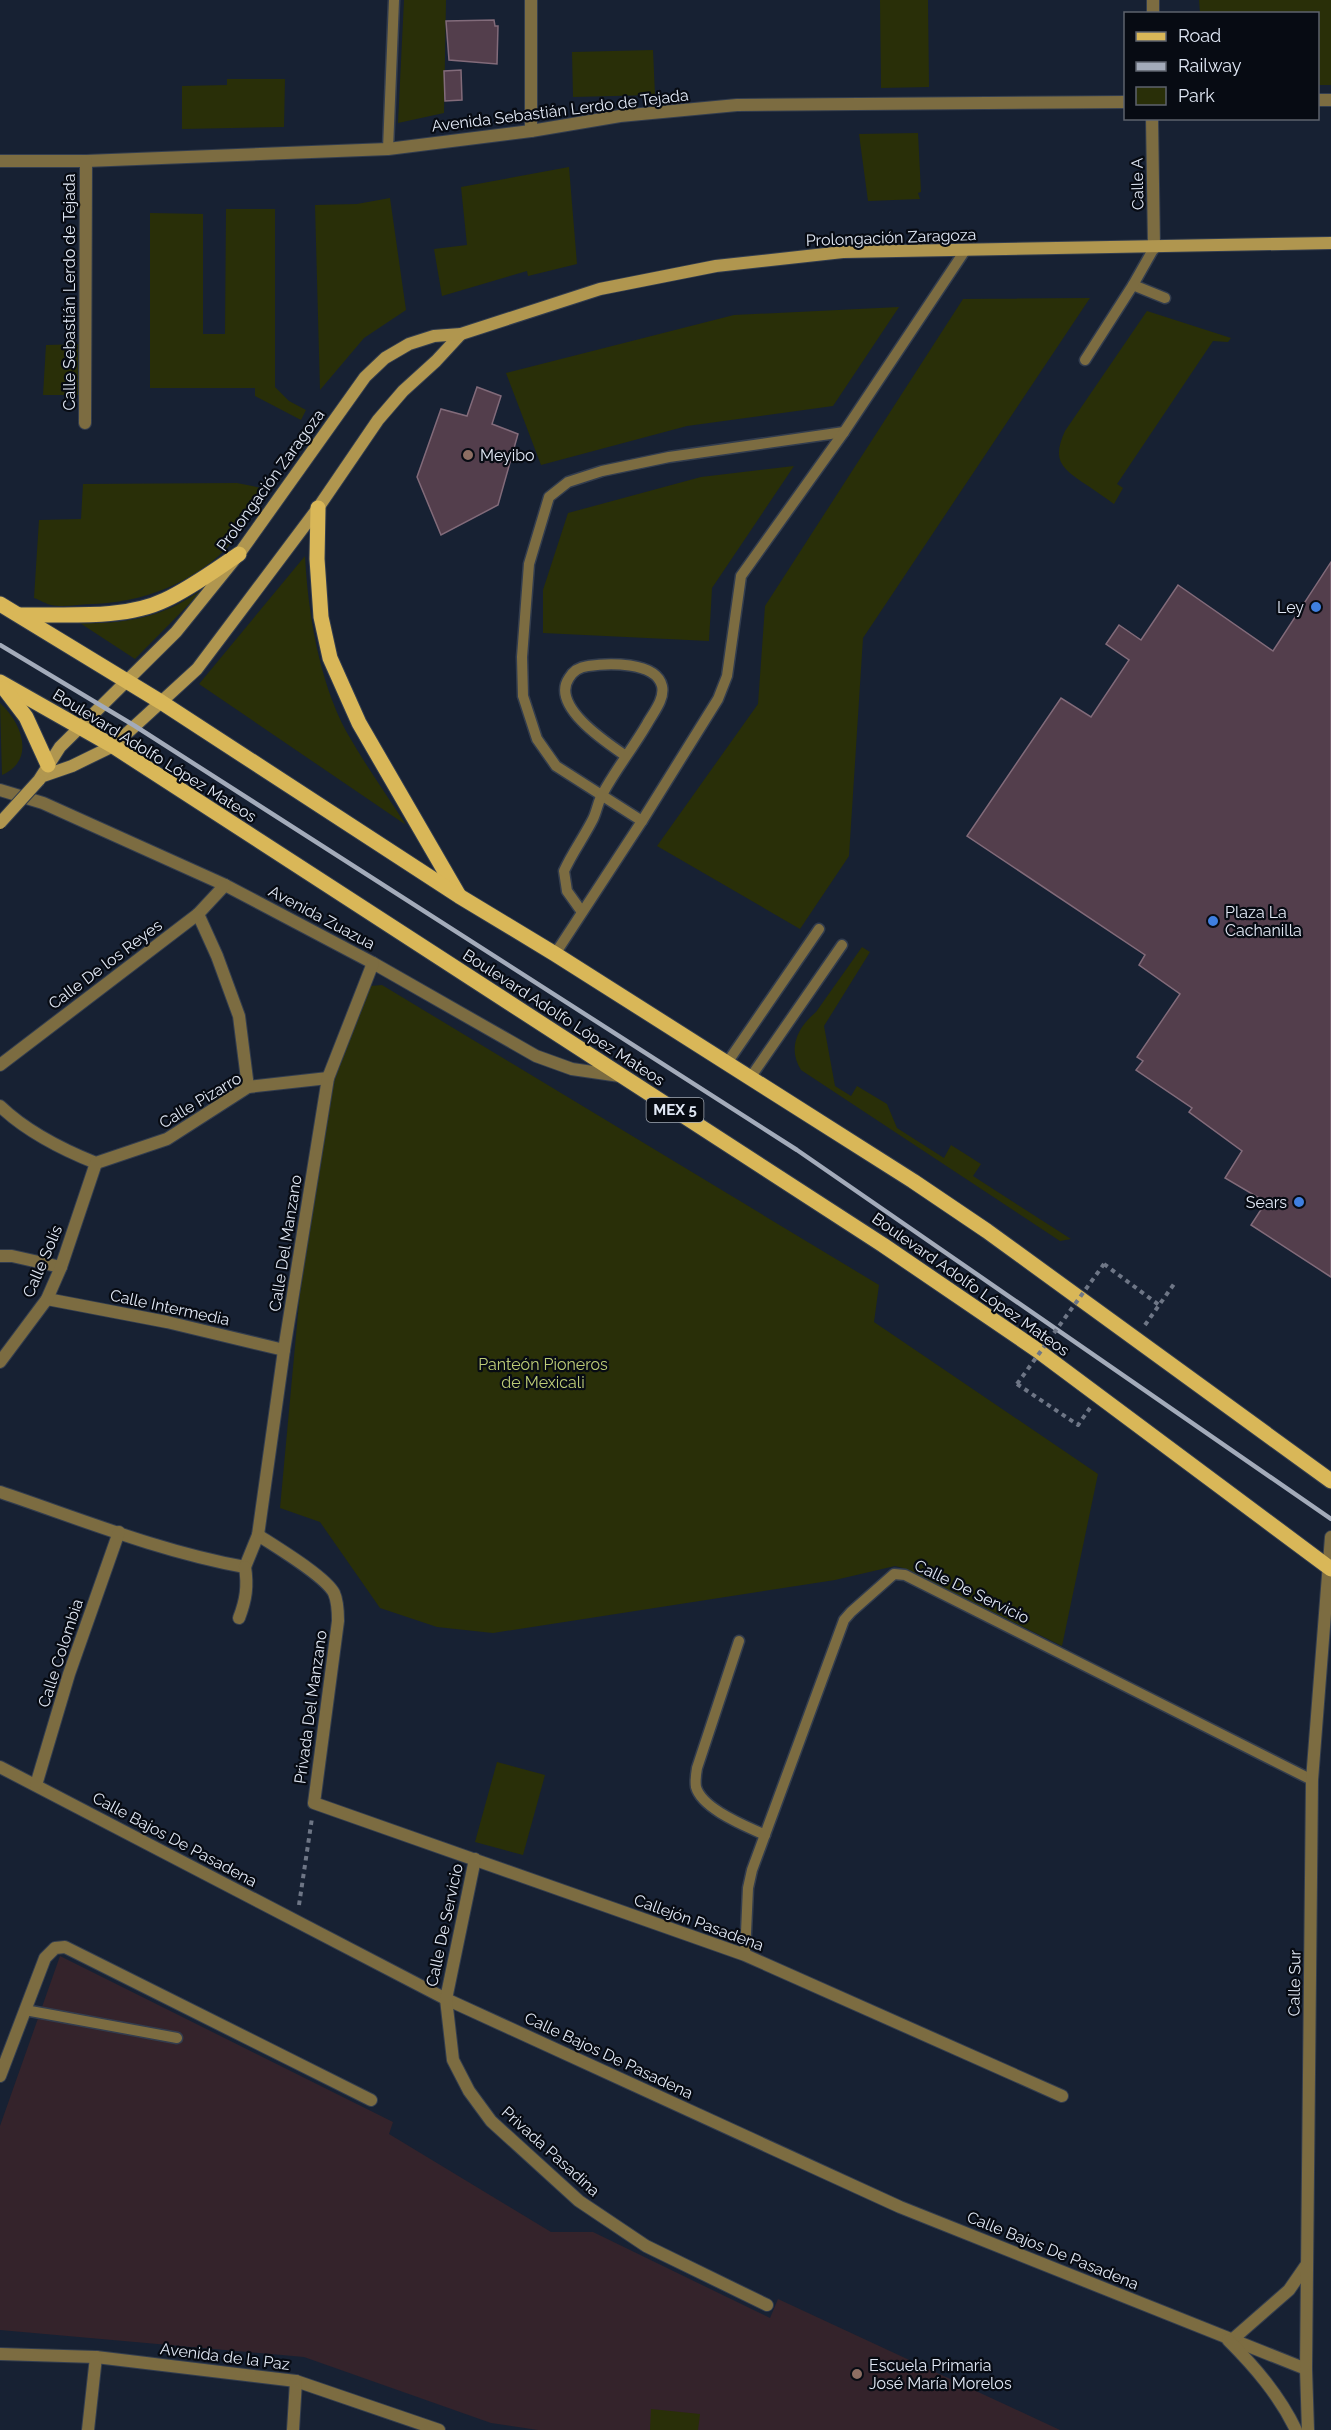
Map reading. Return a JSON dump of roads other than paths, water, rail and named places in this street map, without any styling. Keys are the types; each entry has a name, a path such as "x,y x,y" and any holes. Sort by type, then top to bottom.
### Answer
{"main road":[{"name":"Prolongación Zaragoza","path":"0,823 43,774 60,747 176,632 239,554 365,377 385,358 409,344 434,336 461,334 600,290 716,266 843,252 1331,243"},
{"name":"Prolongación Zaragoza","path":"43,774 72,766 113,746 197,669 318,508 378,420 403,391 461,334"},
{"path":"318,508 317,559 321,617 330,658 359,723 459,896"},
{"path":"19,615 123,612 163,601 191,586 239,554"},
{"path":"0,604 161,702 459,896 727,1063 987,1231 1331,1481"},
{"path":"0,682 26,717 43,774"},
{"name":"Boulevard Adolfo López Mateos","path":"0,682 113,746 883,1245 1037,1350 1330,1568"}],"street":[{"path":"531,0 531,131"},
{"name":"Avenida Sebastián Lerdo de Tejada","path":"0,161 86,161 388,149 531,131 620,116 737,105 1124,102"},
{"name":"Calle A","path":"1152,120 1154,248"},
{"name":"Calle Sebastián Lerdo de Tejada","path":"85,423 86,161"},
{"name":"Avenida Zuazua","path":"0,790 43,803 225,885 373,963 536,1056 572,1069 624,1077"},
{"name":"Calle De los Reyes","path":"0,1065 198,914 225,885"},
{"path":"198,914 217,956 238,1016 248,1087"},
{"name":"Calle Del Manzano","path":"258,1535 284,1350 328,1078 373,963"},
{"name":"Calle Pizarro","path":"96,1163 167,1139 248,1087 328,1078"},
{"path":"0,1106 14,1120 60,1149 96,1163"},
{"name":"Calle Solís","path":"0,1362 47,1299 61,1267 96,1163"},
{"path":"0,1256 12,1256 61,1267"},
{"name":"Calle Intermedia","path":"47,1299 166,1322 284,1350"},
{"path":"0,1492 215,1562 245,1567"},
{"name":"Calle Colombia","path":"36,1785 69,1674 119,1532"},
{"path":"239,1618 246,1601 248,1583 245,1567 258,1535"},
{"name":"Privada Del Manzano","path":"258,1535 323,1580 333,1592 338,1607 338,1622 314,1803"},
{"name":"Calle Sur","path":"1308,2430 1306,2369 1312,1780 1331,1537"},
{"name":"Calle Bajos De Pasadena","path":"0,1767 446,1998 900,2207 1306,2369"},
{"name":"Callejón Pasadena","path":"314,1803 746,1955 1062,2096"},
{"name":"Calle De Servicio","path":"446,1998 475,1859"},
{"path":"0,2076 45,1958 55,1948 65,1947 371,2100"},
{"name":"Privada Pasadina","path":"446,1998 453,2060 469,2091 491,2121 579,2201 646,2246 767,2305"},
{"path":"1228,2337 1289,2290 1307,2264"},
{"name":"Calle Bajos De Pasadena","path":"1228,2337 1274,2391 1296,2430"},
{"name":"Avenida de la Paz","path":"0,2354 96,2357 296,2381 435,2429"},
{"path":"88,2430 96,2357"},
{"path":"293,2430 296,2381"}],"lane":[{"path":"388,149 394,0"},
{"path":"1085,360 1154,248"},
{"path":"555,954 718,699 727,675 741,576 844,432 966,249"},
{"path":"1133,285 1165,298"},
{"path":"642,821 556,766 537,738 523,696 522,657 529,564 549,496 568,483 602,471 669,457 844,432"},
{"path":"582,912 567,891 564,871 594,818 601,795 626,756 662,698 662,686 655,675 642,668 625,665 586,666 576,670 564,688 578,717 592,733 626,756"},
{"path":"727,1063 819,929"},
{"path":"750,1078 842,945"},
{"name":"Calle De Servicio","path":"746,1955 748,1888 752,1870 844,1620 888,1578 899,1574 1312,1780"},
{"path":"739,1641 697,1768 696,1786 701,1798 718,1810 765,1835"},
{"path":"25,2010 177,2038"}],"railway":[{"path":"0,645 135,726 797,1150 1331,1519"}],"place":[{"name":"Meyibo","path":"468,455"},
{"name":"Ley","path":"1316,607"},
{"name":"Plaza La Cachanilla","path":"1213,921"},
{"name":"Sears","path":"1299,1202"},
{"name":"Escuela Primaria José María Morelos","path":"857,2374"}],"park label":[{"name":"Panteón Pioneros de Mexicali","path":"543,1373"}]}
